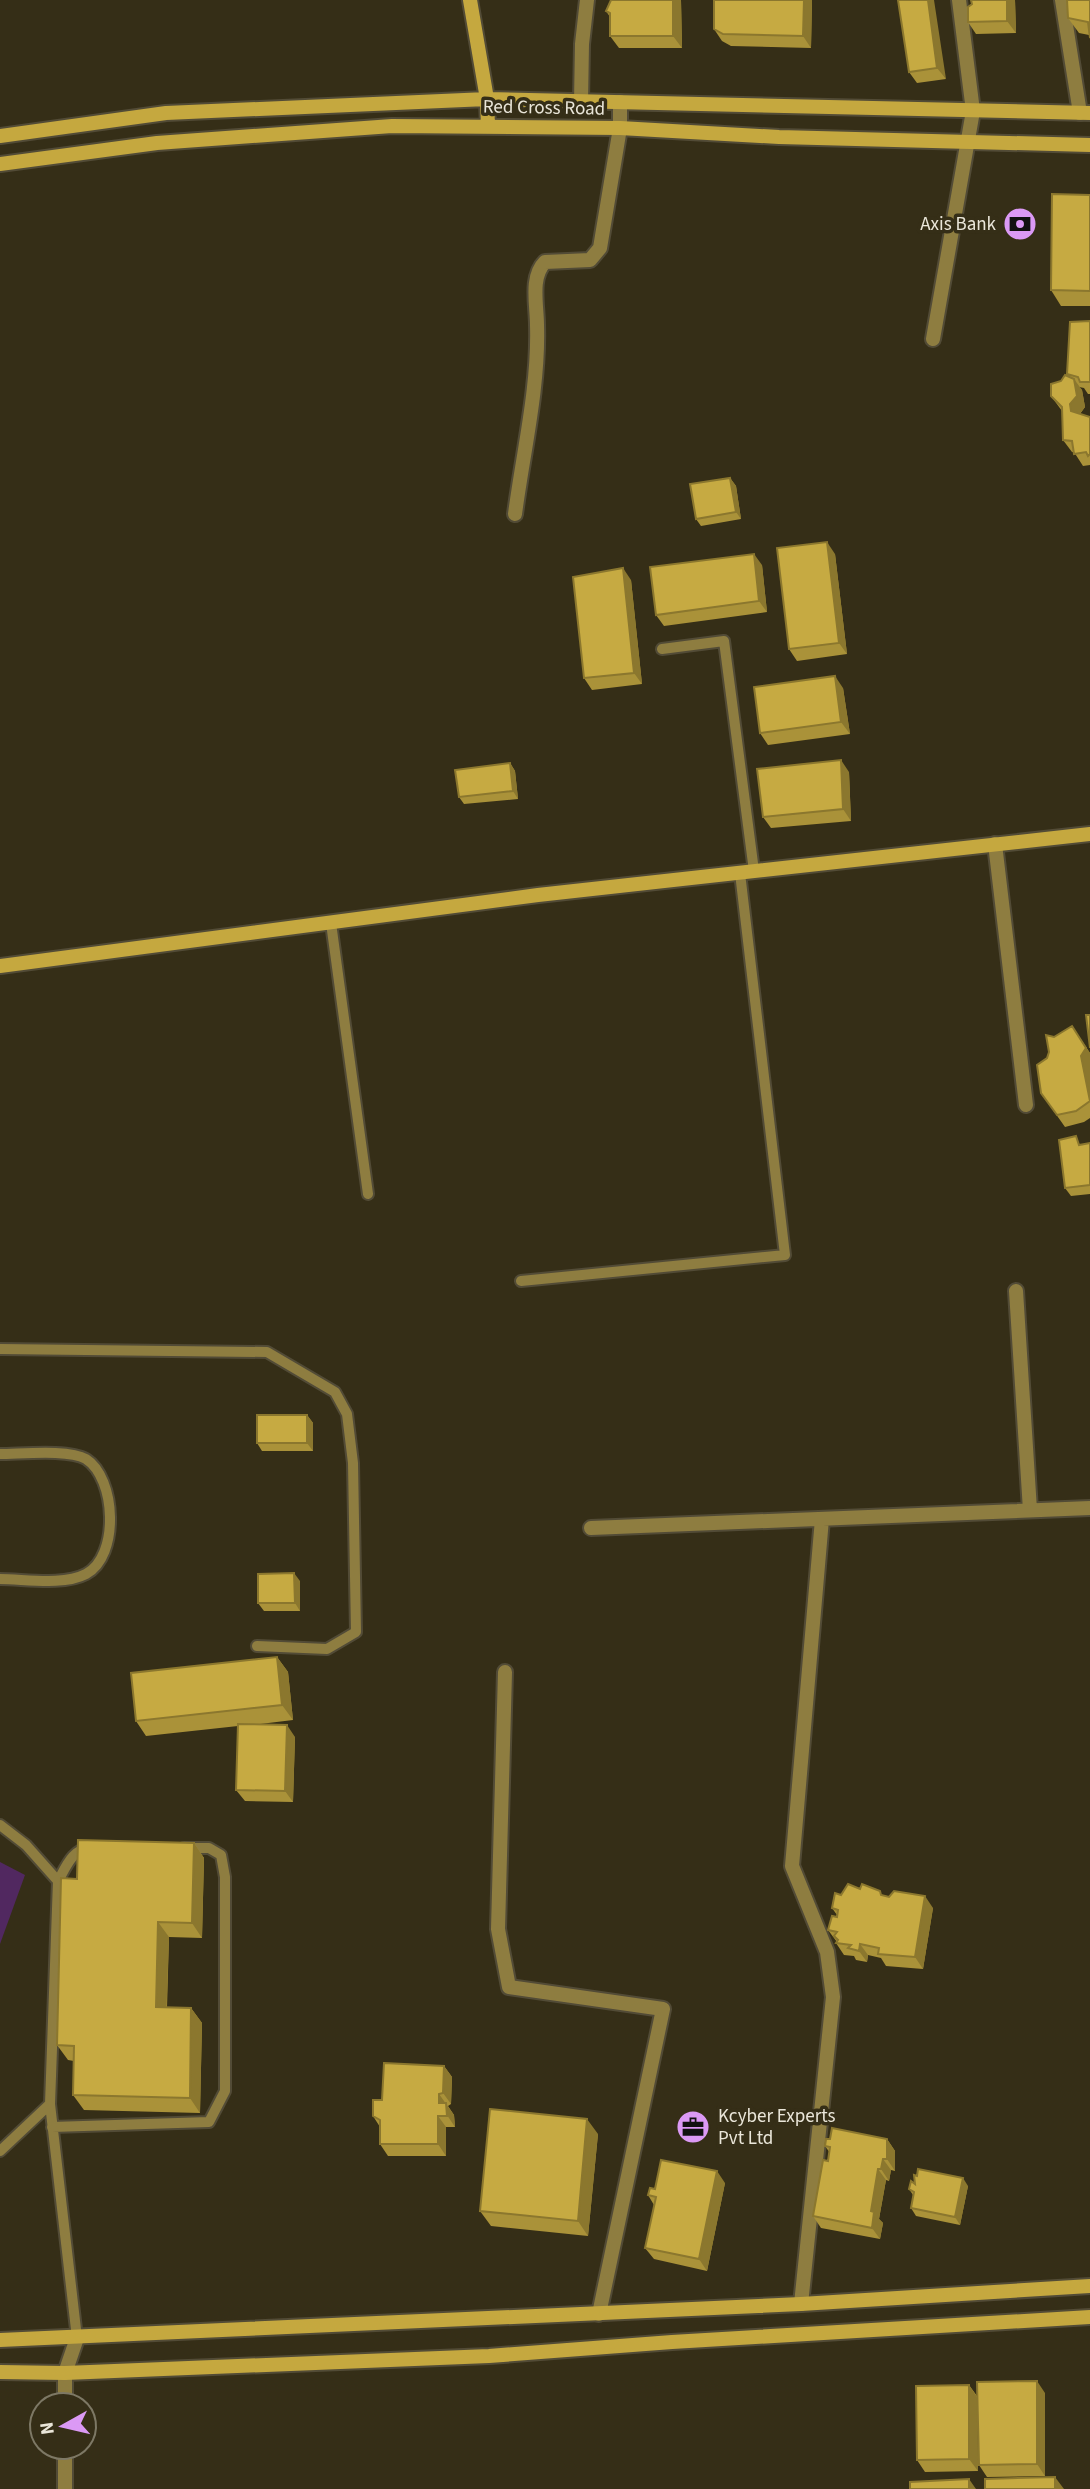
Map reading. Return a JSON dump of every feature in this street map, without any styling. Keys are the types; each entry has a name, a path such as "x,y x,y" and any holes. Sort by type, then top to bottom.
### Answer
{"street":[{"path":"470,0 487,99 488,127"},
{"path":"581,102 582,44 587,0"},
{"path":"933,339 973,111 959,0"},
{"path":"1062,0 1085,113"},
{"name":"Red Cross Road","path":"0,136 166,113 487,99 1085,113"},
{"path":"515,514 538,344 536,280 539,269 545,262 590,260 600,248 620,128 620,102"},
{"name":"Red Cross Road","path":"0,164 157,143 391,126 620,128 968,143 1090,145"},
{"path":"0,966 747,872 1090,834"},
{"path":"995,844 1027,1105"},
{"path":"1016,1291 1030,1510"},
{"path":"591,1528 1090,1508"},
{"path":"801,2304 833,1997 827,1952 792,1866 822,1519"},
{"path":"505,1672 498,1929 509,1987 663,2009 599,2314"},
{"path":"0,2340 801,2304 1090,2286"},
{"path":"0,2372 65,2374 489,2356 698,2340 1090,2317"},
{"path":"65,2391 65,2374 77,2338"},
{"path":"65,2461 65,2489"}],"lane":[{"path":"521,1282 785,1255 724,641 662,649"},
{"path":"331,923 368,1194"},
{"path":"0,1349 267,1352 335,1392 347,1414 353,1463 356,1632 327,1649 257,1646"},
{"path":"0,1454 52,1454 84,1458 100,1472 107,1494 111,1528 105,1553 87,1574 55,1580 0,1579"},
{"path":"0,1825 26,1845 58,1881"},
{"path":"77,2338 50,2104 58,1881 73,1856 83,1848 108,1848"},
{"path":"52,2127 209,2122 225,2091 225,1877 221,1855 209,1848 172,1848"},
{"path":"0,2151 50,2104"}],"shaded area":[{"path":"0,1862 25,1875 0,1944"}],"building":[{"path":"611,0 673,0 673,36 610,36 610,13 606,11"},
{"path":"714,0 804,0 803,36 723,34 714,29"},
{"path":"898,0 928,0 937,68 909,72"},
{"path":"971,0 1007,0 1007,21 968,22"},
{"path":"1067,0 1090,0 1090,38 1088,22 1068,18"},
{"path":"1052,194 1090,195 1090,291 1051,290"},
{"path":"1090,321 1090,382 1080,382 1078,377 1067,374 1070,322"},
{"path":"1065,375 1074,379 1077,396 1070,404 1071,411 1090,417 1088,456 1086,452 1074,454 1072,441 1063,440 1062,407 1051,396 1051,384 1061,381"},
{"path":"730,478 736,512 696,519 690,484"},
{"path":"827,542 839,643 789,649 777,548"},
{"path":"754,554 759,601 656,615 650,567"},
{"path":"623,568 634,673 584,678 573,577"},
{"path":"835,676 841,722 760,733 754,687"},
{"path":"841,760 843,809 763,817 757,769"},
{"path":"510,763 513,791 459,797 455,770"},
{"path":"1086,1015 1090,1015 1090,1048"},
{"path":"1072,1026 1086,1048 1081,1056 1090,1101 1076,1111 1057,1115 1041,1093 1037,1065 1047,1058 1049,1052 1046,1035 1054,1037"},
{"path":"1076,1136 1079,1145 1090,1143 1090,1185 1065,1188 1059,1140"},
{"path":"257,1415 307,1415 307,1443 257,1443"},
{"path":"294,1573 295,1603 258,1603 258,1574"},
{"path":"277,1657 282,1705 136,1721 131,1673"},
{"path":"238,1724 287,1725 285,1791 236,1790"},
{"path":"78,1840 194,1843 192,1923 158,1922 156,2007 191,2008 190,2098 73,2095 74,2046 57,2045 61,1878 77,1879"},
{"path":"848,1884 860,1889 862,1884 889,1897 894,1891 925,1896 915,1957 878,1954 879,1948 860,1944 859,1951 848,1948 851,1945 836,1943 838,1940 834,1936 837,1932 828,1930 832,1916 837,1917 838,1910 832,1908 835,1893 841,1895"},
{"path":"384,2063 444,2066 443,2093 439,2094 439,2103 446,2103 447,2116 438,2116 438,2144 380,2144 380,2120 373,2116 373,2100 382,2100"},
{"path":"490,2109 587,2119 578,2221 480,2211"},
{"path":"832,2128 887,2139 887,2159 883,2159 881,2169 878,2169 871,2211 874,2212 872,2228 813,2216 823,2160 828,2161 830,2147 825,2146 826,2139 830,2139"},
{"path":"661,2160 717,2171 699,2259 645,2248 656,2197 648,2195 650,2188 655,2189"},
{"path":"918,2169 963,2178 955,2217 911,2208 914,2192 909,2189 911,2181 915,2184 914,2175 917,2176"},
{"path":"1037,2381 1037,2464 979,2465 977,2382"},
{"path":"969,2385 969,2459 917,2460 916,2386"},
{"path":"1055,2477 1055,2489 985,2489 985,2479"},
{"path":"969,2479 969,2489 910,2489 910,2482"}],"place":[{"name":"Axis Bank","path":"1020,224"},
{"name":"Kcyber Experts Pvt Ltd","path":"693,2127"}]}
